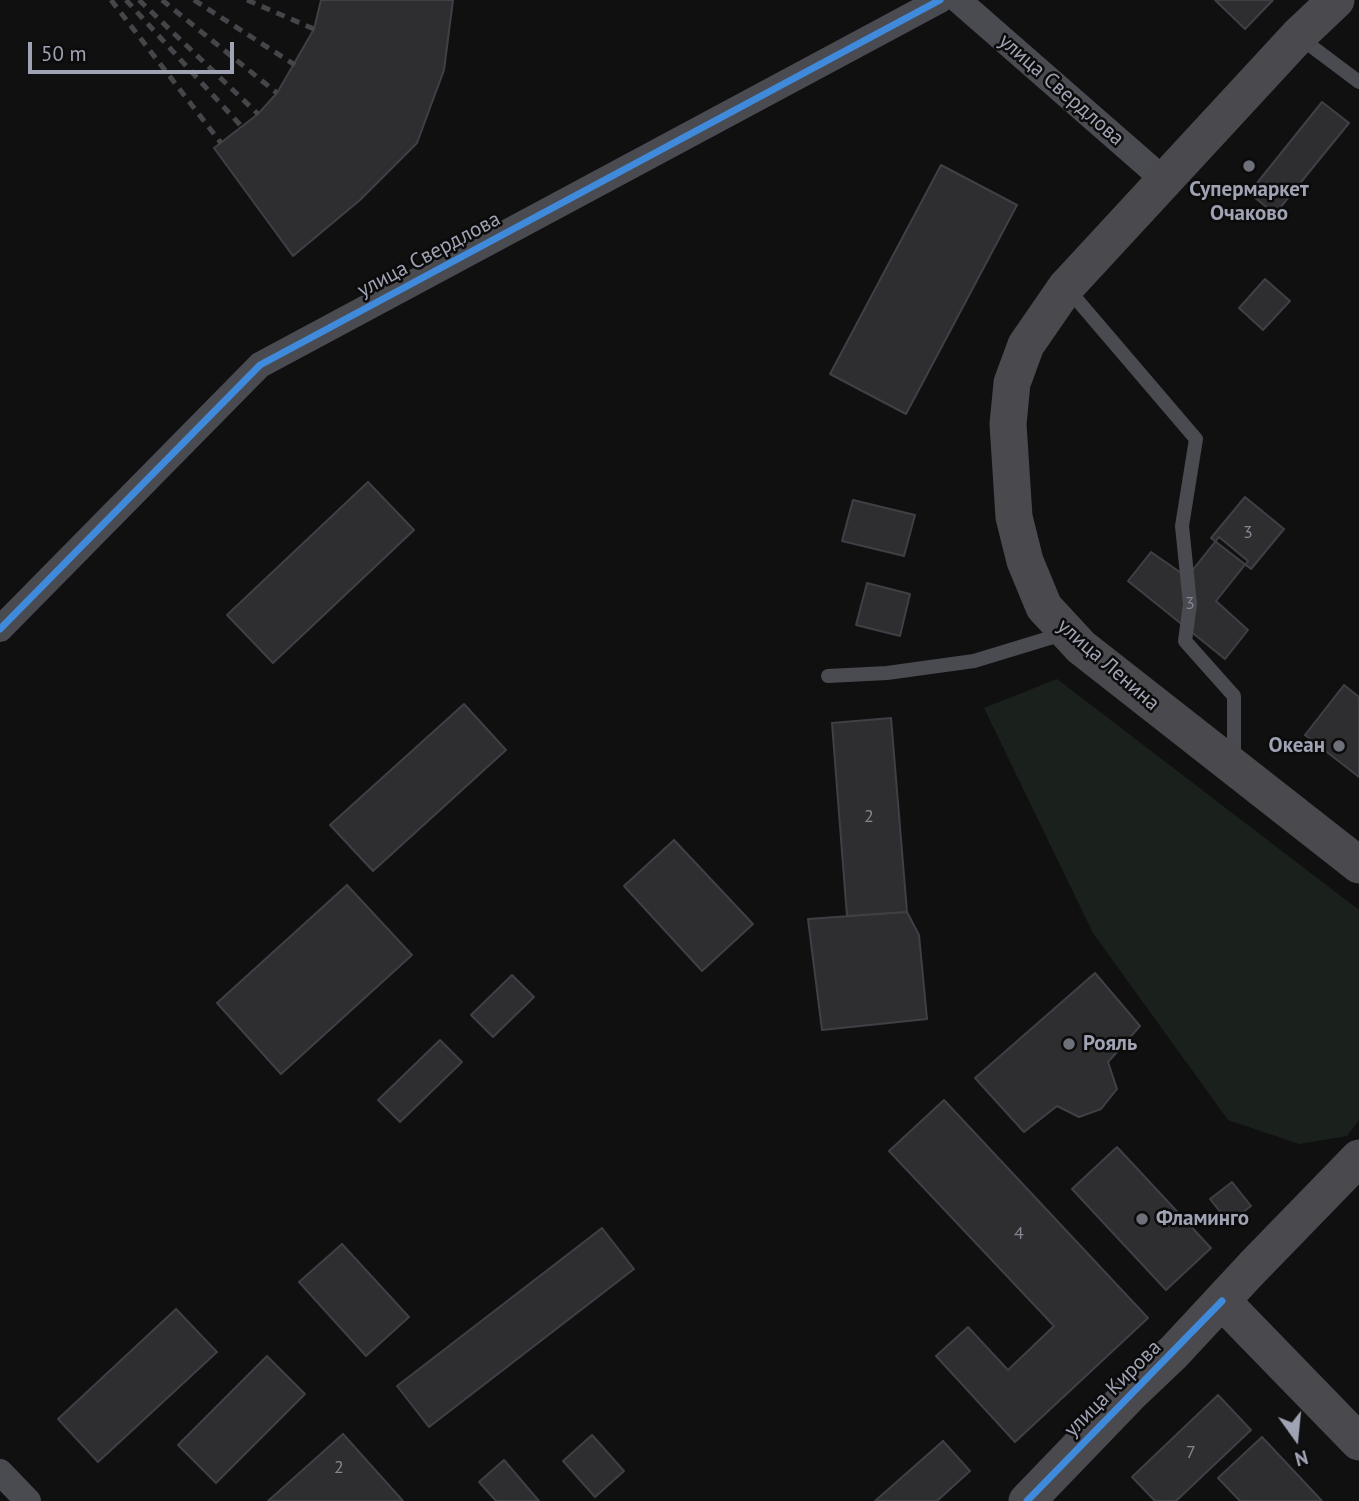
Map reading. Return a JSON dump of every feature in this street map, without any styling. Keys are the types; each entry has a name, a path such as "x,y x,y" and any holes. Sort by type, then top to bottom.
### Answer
{"main road":[{"name":"улица Ленина","path":"1336,0 1298,36 1066,287 1026,345 1012,383 1008,424 1014,517 1025,561 1044,607 1081,647 1359,865"},
{"name":"улица Кирова","path":"1027,1501 1359,1158"},
{"path":"1222,1301 1359,1442"}],"street":[{"name":"улица Свердлова","path":"0,629 260,365 940,0"},
{"name":"улица Свердлова","path":"958,0 1164,180"},
{"path":"0,1472 28,1501"}],"lane":[{"path":"1298,36 1359,82"},
{"path":"1066,287 1196,439 1182,526 1190,604 1185,641 1234,696 1234,768"},
{"path":"828,676 887,674 974,661 1068,633"}],"shaded area":[{"path":"1057,679 1359,910 1359,1120 1347,1136 1299,1144 1228,1120 1093,933 984,708"}],"building":[{"path":"321,0 453,0 444,70 417,143 360,200 293,256 214,148 258,114 277,93 314,29"},
{"path":"1215,0 1273,0 1245,29"},
{"path":"1322,102 1349,123 1275,214 1249,193"},
{"path":"941,165 1017,205 906,414 830,374"},
{"path":"1265,279 1290,301 1263,330 1239,308"},
{"path":"368,482 414,530 273,663 227,615"},
{"path":"1245,497 1284,529 1251,569 1211,538"},
{"path":"853,500 915,515 904,556 842,541"},
{"path":"1219,537 1248,561 1216,601 1248,630 1225,659 1128,581 1151,552 1187,577"},
{"path":"867,583 910,594 900,636 856,625"},
{"path":"1344,685 1359,697 1359,777 1305,735"},
{"path":"464,704 506,750 373,871 330,825"},
{"path":"891,718 907,912 847,916 832,723"},
{"path":"674,840 753,924 702,971 624,886"},
{"path":"347,885 412,955 281,1074 217,1003"},
{"path":"907,912 919,935 927,1019 822,1030 808,919"},
{"name":"Рояль","path":"1095,973 1140,1026 1108,1062 1117,1089 1101,1109 1079,1117 1057,1106 1024,1132 975,1078"},
{"path":"512,975 534,997 493,1037 471,1015"},
{"path":"440,1040 462,1062 400,1122 378,1100"},
{"path":"944,1100 1148,1318 1015,1442 936,1356 968,1327 1008,1370 1054,1326 889,1151"},
{"name":"Фламинго","path":"1117,1147 1211,1248 1166,1290 1072,1189"},
{"path":"1232,1182 1251,1206 1229,1223 1210,1199"},
{"path":"602,1228 634,1269 429,1427 397,1386"},
{"path":"342,1244 409,1317 366,1356 299,1282"},
{"path":"176,1309 217,1352 98,1462 58,1419"},
{"path":"267,1356 305,1394 216,1483 178,1445"},
{"path":"1218,1395 1251,1430 1176,1501 1155,1501 1132,1477"},
{"path":"343,1434 403,1501 268,1501"},
{"path":"592,1435 624,1471 595,1497 563,1461"},
{"path":"1262,1437 1322,1501 1240,1501 1218,1478"},
{"path":"943,1441 970,1471 937,1501 875,1501"},
{"path":"504,1460 539,1501 496,1501 479,1482"}],"railway":[{"path":"111,0 221,143"},
{"path":"126,0 242,127"},
{"path":"139,0 258,114"},
{"path":"162,0 277,93"},
{"path":"194,0 295,65"},
{"path":"247,0 314,29"}],"cycle path":[{"path":"0,629 260,365 940,0"},
{"path":"1027,1501 1222,1301"}],"place":[{"name":"Супермаркет Очаково","path":"1249,166"},
{"name":"Океан","path":"1339,746"},
{"name":"Рояль","path":"1069,1044"},
{"name":"Фламинго","path":"1142,1219"}]}
